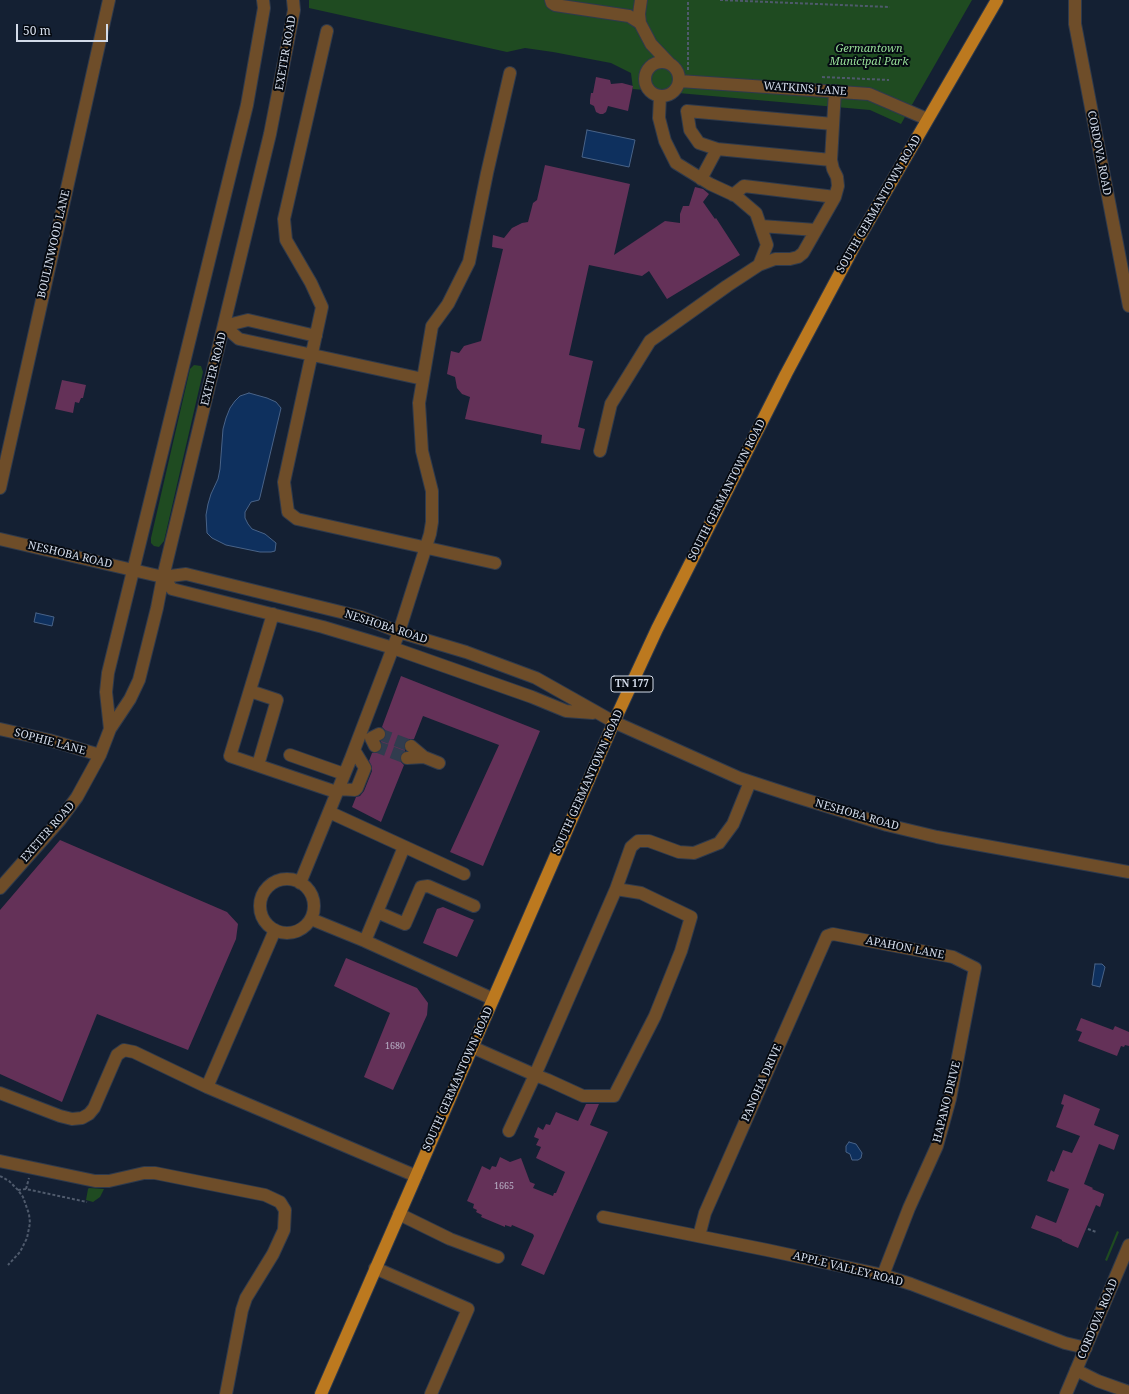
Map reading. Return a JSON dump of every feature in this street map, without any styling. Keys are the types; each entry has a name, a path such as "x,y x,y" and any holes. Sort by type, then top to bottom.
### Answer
{"main road":[{"name":"SOUTH GERMANTOWN ROAD","path":"320,1394 614,722 657,629 786,374 856,243 997,0"}],"street":[{"name":"BOULINWOOD LANE","path":"0,488 109,0"},
{"name":"EXETER ROAD","path":"110,729 106,692 108,673 247,105 264,8 263,0"},
{"name":"EXETER ROAD","path":"0,888 60,820 77,797 100,755 110,729 130,699 139,680 274,114 294,10 293,0"},
{"path":"551,0 555,5 629,16 640,23"},
{"path":"641,0 638,14 640,23 651,44 653,52 651,65"},
{"name":"CORDOVA ROAD","path":"1074,0 1075,24 1129,306"},
{"path":"327,31 284,219 286,240 312,283 322,308 284,482 288,512 297,519 495,564"},
{"path":"651,44 675,68 679,81 673,92 660,96 654,94 648,89 645,83 647,70 651,65 657,62 670,64"},
{"path":"300,883 354,750 399,632 430,534 432,522 432,491 422,451 419,402 432,326 448,304 469,262 488,166 510,73"},
{"name":"WATKINS LANE","path":"679,81 869,94 927,119"},
{"path":"600,451 611,404 650,341 759,265 775,259 790,259 798,257 803,253 835,197 838,186 837,177 831,160 835,92"},
{"path":"660,96 659,118 665,141 676,163 701,179 733,195 756,213 767,245 759,265"},
{"path":"831,160 717,149 699,143 690,130 688,111 833,124"},
{"path":"701,179 717,149"},
{"path":"733,195 744,186 835,197"},
{"path":"761,226 816,230"},
{"path":"224,326 248,320 316,336"},
{"path":"224,326 239,339 423,379"},
{"name":"NESHOBA ROAD","path":"0,539 163,577 186,574 361,617 399,632 466,652 536,678 614,722 750,782 850,814 937,837 1129,872"},
{"name":"NESHOBA ROAD","path":"163,577 172,589 323,626 393,648 532,697 566,711 598,714"},
{"path":"273,614 230,756 337,791 355,790 358,788 365,768 354,750"},
{"path":"250,691 278,700 258,766"},
{"name":"SOPHIE LANE","path":"0,729 49,740 100,755"},
{"path":"360,734 375,740"},
{"path":"411,746 424,757 439,763"},
{"path":"290,755 344,774"},
{"path":"406,758 424,757"},
{"path":"509,1131 616,889 631,847 638,841 649,841 679,852 694,853 719,844 733,824 750,782"},
{"path":"329,812 464,874"},
{"path":"365,941 404,847"},
{"path":"282,880 291,880 300,883 307,888 313,899 314,911 311,919 306,926 299,931 283,933 275,930 268,926 261,912 262,897 270,886 282,880"},
{"path":"377,912 405,924 421,887 428,886 474,906"},
{"path":"472,1047 583,1096 614,1096 655,1016 681,951 691,917 641,894 616,889"},
{"path":"311,919 365,941 493,999"},
{"path":"207,1087 275,930"},
{"name":"APAHON LANE","path":"833,934 954,957 975,968"},
{"name":"PANOHA DRIVE","path":"699,1236 705,1213 827,936 833,934"},
{"name":"HAPANO DRIVE","path":"883,1275 909,1208 937,1146 950,1099 975,968"},
{"path":"0,1093 60,1116 72,1119 82,1118 89,1114 94,1108 117,1055 124,1050 134,1052 207,1087 416,1176"},
{"path":"0,1161 94,1181 109,1181 144,1173 155,1173 265,1195 280,1202 285,1210 284,1230 273,1254 246,1298 242,1310 226,1394"},
{"path":"399,1214 450,1239 498,1257"},
{"name":"APPLE VALLEY ROAD","path":"603,1217 883,1275 911,1284 1065,1343 1086,1348"},
{"name":"CORDOVA ROAD","path":"1066,1394 1129,1245"},
{"path":"375,1268 468,1309 431,1394"},
{"path":"1076,1370 1098,1381 1129,1392"}],"path":[{"path":"688,0 687,70 694,71"},
{"path":"720,0 890,7"},
{"path":"818,77 889,80"},
{"path":"26,1189 29,1175"},
{"path":"0,1176 9,1181 18,1190 23,1197 29,1214 29,1233 20,1252 8,1265"},
{"path":"18,1190 26,1189 87,1202"},
{"path":"1088,1229 1096,1232"}],"green space":[{"name":"Germantown Municipal Park","path":"309,0 972,0 901,124 870,110 633,89 631,73 611,63 525,48 507,52 309,8"},
{"path":"194,365 201,366 203,372 164,541 159,547 154,546 151,543 151,538 190,369"},
{"path":"88,1189 104,1189 100,1197 93,1202 86,1200"},
{"path":"1117,1231 1119,1232 1107,1261 1105,1260"}],"water":[{"path":"587,130 635,140 629,167 582,157"},
{"path":"249,393 276,402 281,408 259,500 251,502 245,512 245,518 252,529 265,534 276,543 275,551 271,552 260,552 226,545 212,538 207,533 206,515 211,494 218,479 223,429 226,418 235,401 240,396"},
{"path":"36,613 54,617 52,626 34,622"},
{"path":"1095,964 1102,964 1105,967 1100,987 1092,985"},
{"path":"849,1142 856,1144 862,1153 861,1158 858,1160 852,1160 850,1154 846,1152 846,1146"}],"building":[{"path":"596,77 610,80 611,84 622,83 633,86 628,111 608,106 606,112 603,114 596,112 594,106 590,104 590,100"},
{"path":"545,165 630,184 614,255 665,221 680,223 680,214 683,206 689,206 695,187 703,189 709,194 703,202 715,219 716,218 740,255 667,299 649,271 642,276 589,265 569,355 593,361 578,427 585,429 580,450 541,443 542,435 465,419 470,397 462,394 457,388 455,377 447,374 451,351 459,353 464,346 481,341 503,249 492,247 493,235 504,238 512,228 528,222 533,203 537,200"},
{"path":"62,380 86,385 83,398 81,398 79,403 75,402 73,413 55,409"},
{"path":"401,676 540,731 483,866 450,852 499,745 423,716 414,739 408,739 404,744 405,751 401,754 400,758 404,765 381,822 352,807 356,797 360,796 364,791 372,771 369,761 372,753 378,753 381,750 381,741 385,738 386,734 382,727"},
{"path":"60,840 227,912 238,924 236,939 188,1050 97,1014 62,1102 0,1074 0,910"},
{"path":"443,907 474,920 457,957 423,943 437,909"},
{"path":"346,958 417,988 428,1003 427,1015 393,1090 364,1077 390,1013 334,986"},
{"path":"1081,1018 1113,1030 1115,1026 1129,1032 1129,1046 1121,1046 1117,1056 1078,1041 1082,1032 1076,1030"},
{"path":"1064,1094 1100,1109 1094,1125 1119,1135 1114,1150 1099,1144 1084,1184 1104,1195 1100,1207 1096,1205 1078,1248 1058,1238 1031,1228 1036,1215 1056,1223 1069,1189 1047,1181 1051,1170 1054,1172 1063,1150 1072,1153 1080,1136 1056,1127 1064,1105 1061,1104"},
{"path":"586,1104 599,1104 590,1125 608,1132 544,1275 521,1265 534,1236 533,1234 512,1225 511,1227 505,1225 505,1227 481,1217 482,1215 476,1212 477,1210 473,1208 474,1204 467,1201 482,1166 490,1170 492,1166 496,1167 500,1157 510,1162 521,1158 530,1182 535,1184 533,1188 553,1196 554,1193 556,1193 565,1172 536,1158 541,1147 536,1145 539,1139 534,1137 538,1127 543,1130 546,1124 550,1125 556,1112 578,1121"}],"tunnel":[{"path":"379,734 411,746"},
{"path":"375,746 407,758"}]}
